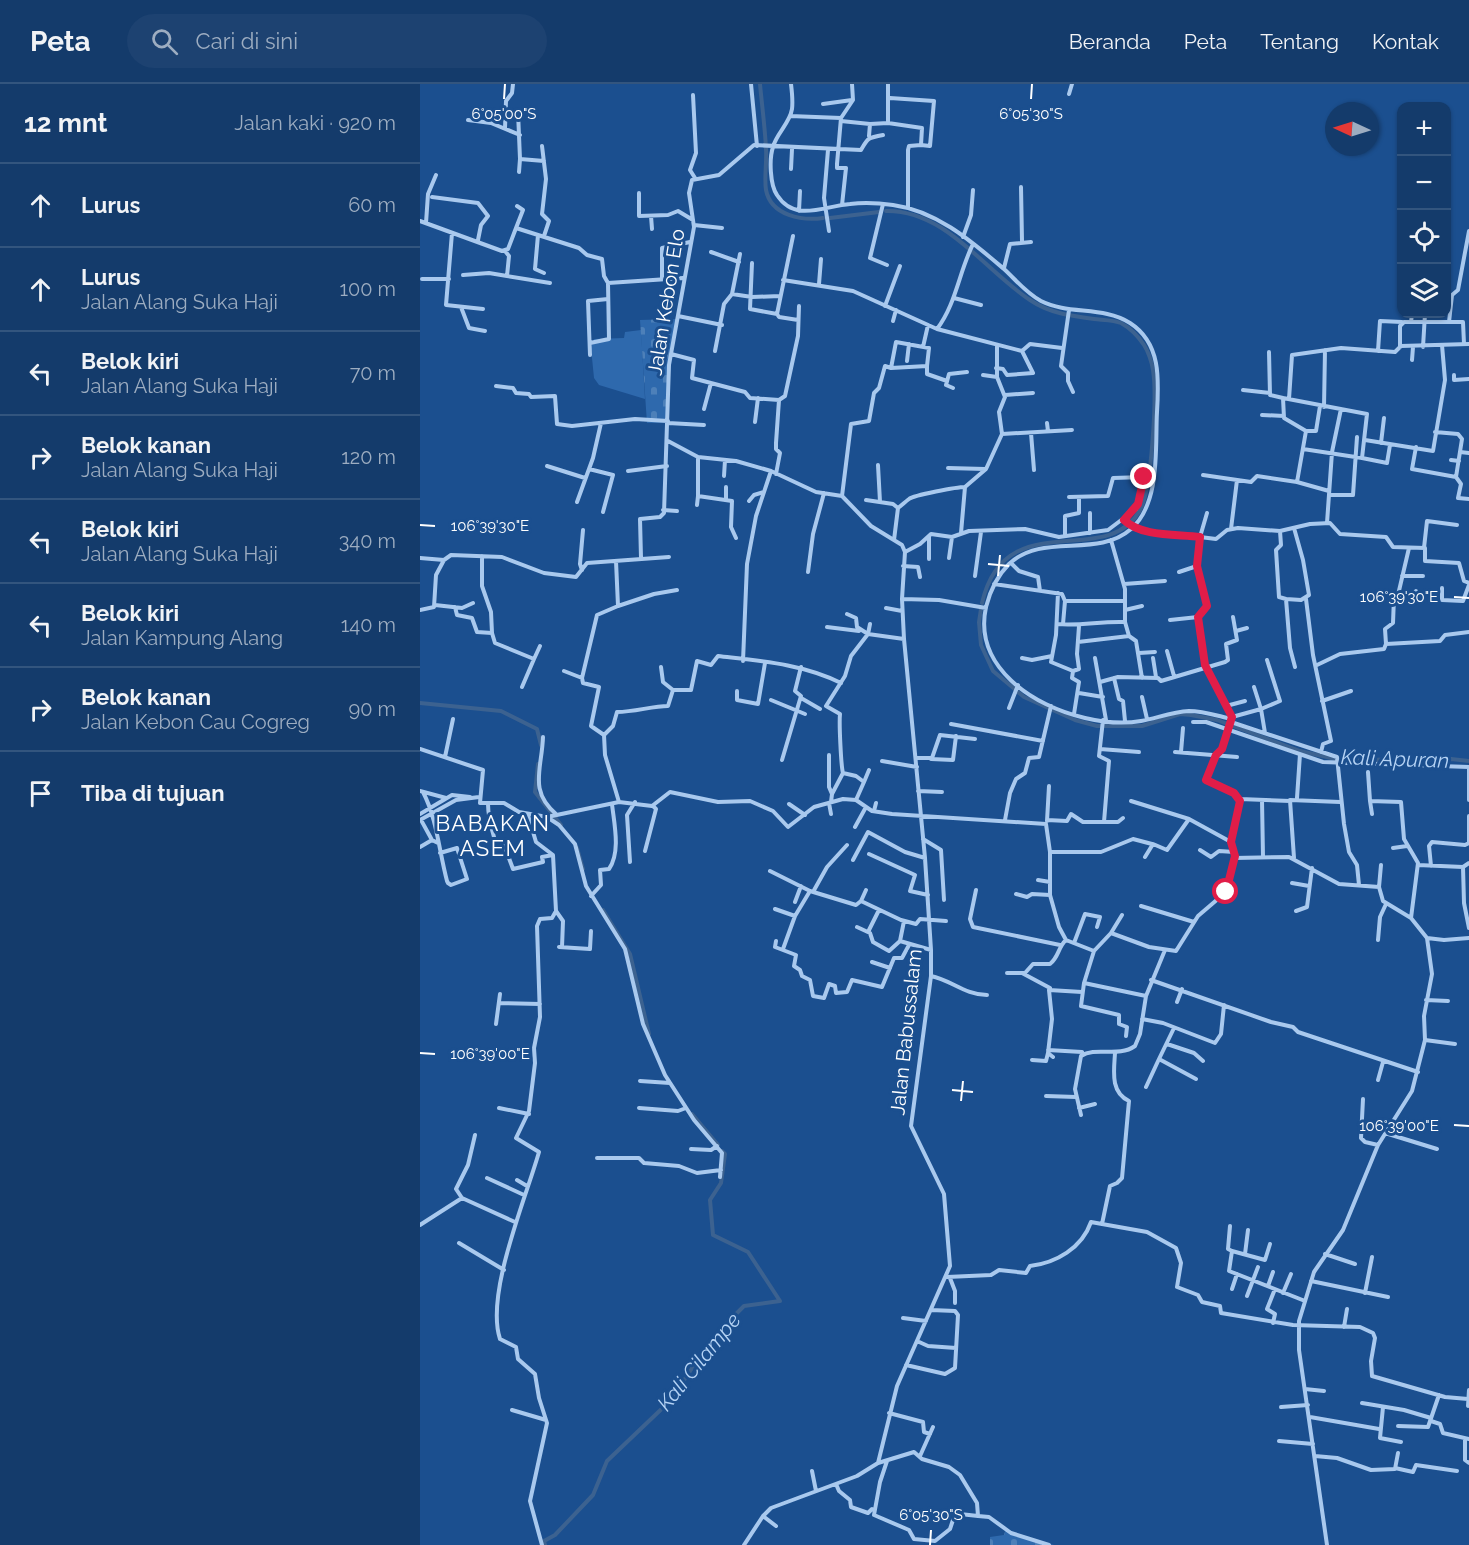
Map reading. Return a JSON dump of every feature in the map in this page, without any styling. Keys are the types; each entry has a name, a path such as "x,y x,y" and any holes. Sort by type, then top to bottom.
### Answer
{"street":[{"path":"505,128 507,96 512,93 513,84"},
{"path":"751,84 759,146"},
{"path":"791,84 790,116 771,147 774,190 787,206 799,211 826,211 842,205 883,204 908,208 939,219 1039,299 1069,312 1111,314 1126,321 1149,343 1158,366 1153,481 1146,508 1112,540 1042,548 1021,555 1011,563 994,584 983,607 983,632 988,651 1000,670 1017,685 1051,707 1074,714 1104,721 1125,721 1189,711 1265,733 1321,752 1337,761"},
{"path":"842,205 846,168 837,168 841,119 853,100 852,84"},
{"path":"888,84 890,98 888,123"},
{"path":"1070,94 1072,84"},
{"name":"Jalan Kebon Elo","path":"663,510 671,354 694,222 689,193 695,178 690,170 696,153 693,95"},
{"path":"890,98 934,101 930,146 909,146 908,208"},
{"path":"823,104 853,100"},
{"path":"518,112 519,172"},
{"path":"790,116 841,119 870,124 888,123 922,128 921,145"},
{"path":"468,120 505,128 520,135"},
{"path":"695,178 720,175 751,147 861,150 868,136 870,124"},
{"path":"868,136 883,135"},
{"path":"542,146 546,179 542,214 549,221 544,236"},
{"path":"791,169 792,149"},
{"path":"828,150 825,174 829,231"},
{"path":"520,159 544,161"},
{"path":"426,224 427,199 436,175"},
{"path":"1021,187 1022,241"},
{"path":"963,237 971,215 973,190"},
{"path":"799,211 800,191"},
{"path":"639,193 639,215 668,215 678,211 694,222 723,228"},
{"path":"432,197 478,203 488,216 481,225 478,240"},
{"path":"883,204 870,258 887,265"},
{"path":"505,251 523,210 517,206"},
{"path":"651,216 652,229"},
{"path":"420,221 505,251 509,256 507,276"},
{"path":"516,228 579,248 587,255 599,257 604,263 604,276 609,283 609,339 590,343"},
{"path":"1449,322 1452,296 1458,290 1469,231"},
{"path":"452,233 446,305 483,309"},
{"path":"537,235 535,269 544,273"},
{"path":"777,314 793,236"},
{"path":"1004,269 1010,245 1022,241 1031,242"},
{"path":"662,279 662,248 690,242"},
{"path":"937,329 947,315 972,245"},
{"path":"711,252 739,262"},
{"path":"715,351 722,325 724,304 732,294 740,254"},
{"path":"819,284 821,260"},
{"path":"752,263 751,310 798,320"},
{"path":"885,306 900,266"},
{"path":"463,275 489,273 550,283"},
{"path":"609,283 683,278"},
{"path":"422,279 448,279"},
{"path":"783,280 853,291 937,329 1022,351"},
{"path":"732,294 751,297 780,296"},
{"path":"590,355 588,301 608,298"},
{"path":"954,298 981,305"},
{"path":"671,354 694,360 692,377 758,398 779,400 785,396 798,336 799,306"},
{"path":"461,308 469,328 484,331"},
{"path":"893,321 896,310"},
{"path":"1069,312 1062,348 1061,368 1068,373 1068,381 1073,392"},
{"path":"678,316 722,325"},
{"path":"1411,322 1412,318"},
{"path":"1423,347 1424,318"},
{"path":"1378,351 1380,321 1465,323 1469,352"},
{"path":"1289,399 1291,356 1341,348 1395,352 1400,347 1402,322"},
{"path":"923,347 928,325"},
{"path":"891,368 895,341 923,347 930,349 927,374 946,381"},
{"path":"907,361 909,344"},
{"path":"1022,351 1030,344 1062,348"},
{"path":"1400,347 1467,344"},
{"path":"1365,440 1433,451 1445,380 1442,345"},
{"path":"894,540 897,508 912,497 930,495 951,487 965,487 986,469 1002,434 999,416 1005,395 997,376 997,346"},
{"path":"1412,360 1413,347"},
{"path":"1262,415 1284,416 1306,431 1316,431 1322,406 1325,350"},
{"path":"996,368 1003,369 1007,375 1033,373 1022,351"},
{"path":"1269,352 1270,393"},
{"path":"842,496 851,424 869,420 874,393 879,388 885,366 891,368 927,366"},
{"path":"953,388 946,385 950,373 967,372"},
{"path":"983,375 997,376"},
{"path":"1454,375 1454,380 1469,379"},
{"path":"705,409 711,383"},
{"path":"496,386 513,388 516,393 529,394 533,397 555,396 556,424 572,426 635,419 704,425"},
{"path":"1243,390 1270,393 1283,398 1367,414 1362,458"},
{"path":"1005,395 1034,393"},
{"path":"755,422 758,398"},
{"path":"1283,398 1284,416"},
{"path":"776,474 780,453 776,449 779,400"},
{"path":"1327,523 1332,452 1341,409"},
{"path":"1381,443 1384,418"},
{"path":"577,502 589,469 601,423"},
{"path":"1047,423 1048,431"},
{"path":"1002,434 1072,430"},
{"path":"1297,482 1306,431"},
{"path":"1435,432 1458,434 1462,439 1469,440"},
{"path":"1031,433 1034,470"},
{"path":"1203,475 1251,482 1257,476 1297,482 1329,493 1353,495 1357,437"},
{"path":"1456,477 1462,439"},
{"path":"668,441 698,458 725,460 771,471 797,485 842,496 871,526 902,545 905,552 933,534 952,537 961,533 1033,529 1065,536 1112,529 1128,524 1216,539 1231,529 1280,531 1327,523 1333,524 1340,534 1386,537 1393,547 1424,548"},
{"path":"1303,449 1387,462 1390,445"},
{"path":"1416,447 1412,469 1456,477 1461,482 1468,482"},
{"path":"1460,452 1469,453"},
{"path":"697,505 698,458"},
{"path":"724,476 725,460"},
{"path":"1451,460 1459,461"},
{"path":"878,465 880,502"},
{"path":"547,466 585,478"},
{"path":"628,471 638,472 653,466 667,466"},
{"path":"948,468 986,469"},
{"path":"589,469 613,476 603,512"},
{"path":"1128,524 1138,504 1144,470"},
{"path":"743,661 745,579 756,516 771,471"},
{"path":"1069,497 1108,496 1114,477 1144,477"},
{"path":"1231,529 1237,480"},
{"path":"1461,482 1458,498 1469,499"},
{"path":"726,487 726,499"},
{"path":"961,533 965,487"},
{"path":"749,501 754,495 764,492"},
{"path":"808,572 813,534 824,493"},
{"path":"698,496 732,501 731,527 736,538"},
{"path":"1065,536 1065,516 1079,513 1079,498"},
{"path":"866,500 897,508"},
{"path":"641,558 640,519 662,516 663,510 677,511"},
{"path":"1090,513 1090,533"},
{"path":"1170,621 1198,617 1207,606 1197,566 1200,537 1207,513"},
{"path":"1442,588 1442,600 1463,601 1469,584 1464,581 1459,563 1425,561 1427,521 1457,525"},
{"path":"1294,528 1305,570 1309,595 1306,598 1322,701 1331,741 1323,744 1321,752"},
{"path":"582,570 580,564 583,530"},
{"path":"1280,531 1281,546 1276,550 1279,597 1306,598"},
{"path":"975,576 981,532"},
{"path":"929,536 929,559"},
{"path":"949,558 952,537"},
{"path":"1112,540 1124,584 1125,622 1129,636"},
{"path":"1317,665 1340,654 1384,649 1385,629 1393,622 1394,597 1398,595 1409,548"},
{"name":"Jalan Babussalam","path":"878,1463 889,1413 906,1365 948,1277 950,1266 944,1194 910,1126 931,976 931,950 926,858 920,816 902,610 905,552"},
{"path":"435,605 436,575 444,560 452,555 509,558 528,568 559,577 576,577 587,563 669,557"},
{"path":"482,556 482,585 491,612 495,643 534,659"},
{"path":"420,558 444,560"},
{"path":"616,561 618,606"},
{"path":"1011,563 1018,571 1038,577 1040,591"},
{"path":"903,566 918,567 920,577"},
{"path":"1179,572 1197,566"},
{"path":"1402,576 1423,576"},
{"path":"1124,584 1165,581"},
{"path":"994,584 1063,594 1065,601 1052,663 1073,671 1079,669 1077,655 1079,626"},
{"path":"582,678 597,615 654,594 677,590"},
{"path":"1398,595 1412,596 1416,591"},
{"path":"1058,593 1060,624"},
{"path":"902,599 939,600 983,607"},
{"path":"1286,599 1290,648 1295,667"},
{"path":"1065,601 1124,601"},
{"path":"420,610 435,605 455,607 468,606 473,603"},
{"path":"1125,610 1142,606"},
{"path":"455,607 457,615 472,618 477,632 492,633"},
{"path":"886,608 902,610"},
{"path":"847,614 856,618 860,631"},
{"path":"1198,617 1206,668 1227,706 1230,723 1222,749 1216,755 1206,781 1234,793 1240,799 1290,801 1297,798 1340,802"},
{"path":"1100,682 1114,678 1155,677 1161,681 1227,661 1226,645 1237,640 1233,617"},
{"path":"1060,624 1079,626 1092,621 1125,622"},
{"path":"831,814 832,794 843,773 841,765 843,748 840,714 826,706 841,683 851,656 868,634 870,624"},
{"path":"827,627 904,639"},
{"path":"1236,631 1247,628"},
{"path":"1386,644 1440,641 1445,635 1469,632"},
{"path":"1078,642 1129,636 1135,638 1142,678"},
{"path":"522,687 540,646"},
{"path":"1167,651 1174,677"},
{"path":"1139,653 1155,652"},
{"path":"661,667 663,682 673,690 691,690 697,661 711,665 718,656 801,667 841,683"},
{"path":"1022,658 1032,660 1052,656"},
{"path":"1095,658 1103,697 1104,721 1099,756 1109,761 1104,822"},
{"path":"1153,658 1155,677"},
{"path":"1230,723 1280,701 1267,660"},
{"path":"737,691 737,700 758,704 765,663"},
{"path":"782,760 801,698 801,694 795,691 801,667"},
{"path":"564,671 582,678 583,682 599,687 591,726 603,735 605,755 619,802"},
{"path":"1073,671 1072,678 1079,684 1074,714"},
{"path":"1114,678 1119,699 1123,701 1125,721"},
{"path":"1009,708 1017,685"},
{"path":"1254,687 1265,733"},
{"path":"603,735 613,726 617,712 641,712 656,706 668,706 673,690"},
{"path":"1322,701 1338,698 1351,691"},
{"path":"1078,693 1103,697"},
{"path":"1142,697 1148,719"},
{"path":"801,698 820,709"},
{"path":"771,700 805,714"},
{"path":"1227,706 1245,701"},
{"path":"1005,820 1007,800 1016,779 1024,774 1029,758 1038,758 1051,707"},
{"path":"445,757 453,720"},
{"path":"1193,722 1230,723 1300,754 1337,761 1469,767 1469,800"},
{"path":"951,724 1043,741"},
{"path":"962,737 964,726"},
{"path":"1181,752 1183,728"},
{"path":"930,759 938,735 975,739"},
{"path":"916,758 953,760 956,736"},
{"path":"543,737 543,762 537,785 542,798 557,816"},
{"path":"420,749 478,767 484,771 480,803 503,803 528,815 557,816 619,802 655,806 645,851"},
{"path":"1100,749 1139,752"},
{"path":"1175,752 1237,757"},
{"path":"1297,798 1300,754"},
{"path":"829,755 829,785 832,794"},
{"path":"882,761 917,766"},
{"path":"1337,761 1340,802 1349,852 1357,866 1359,885"},
{"path":"856,800 869,770"},
{"path":"1368,772 1372,814"},
{"path":"843,773 856,776 864,782"},
{"path":"1049,786 1047,822 1050,896 1060,930 1066,939 1094,951"},
{"path":"918,791 942,792"},
{"path":"421,792 446,798"},
{"path":"421,792 433,813 440,853 448,884 467,879 457,848 440,853"},
{"path":"652,806 670,792 718,802 750,801 773,811 788,826 814,807 830,802 856,800 874,811 920,816 1047,822 1066,821 1071,814 1083,822 1118,822 1123,818"},
{"path":"420,814 455,794 479,797"},
{"path":"438,843 432,840 420,820 456,800 470,797"},
{"path":"1111,933 1165,950 1176,951 1202,911 1226,892 1234,858 1231,842 1240,799"},
{"path":"1262,800 1263,857"},
{"path":"1131,801 1189,819 1231,842"},
{"path":"1290,801 1294,858"},
{"path":"1370,801 1401,801 1404,839 1414,853 1418,865 1411,918"},
{"path":"630,862 627,815 635,802"},
{"path":"874,811 876,802"},
{"path":"488,804 489,821 494,828 496,844 493,849"},
{"path":"593,895 601,885 600,870 609,869 613,860 615,834 612,804"},
{"path":"789,804 805,815"},
{"path":"855,827 866,807"},
{"path":"528,815 536,842 553,855 556,911 563,921 560,947 590,949 591,931"},
{"path":"1431,866 1429,846 1432,842 1465,845 1469,843 1469,816"},
{"path":"548,817 555,821 575,844 581,870 625,949 643,1024 669,1083 722,1154 720,1177"},
{"path":"1050,852 1101,852 1133,839 1167,850 1189,819"},
{"path":"853,860 868,832 905,852 926,858"},
{"path":"923,839 941,850 944,900"},
{"path":"420,847 432,840"},
{"path":"496,844 503,842 513,869 543,862 543,857 553,855"},
{"path":"1145,858 1152,844"},
{"path":"783,949 795,916 827,867 847,845"},
{"path":"1393,848 1407,846"},
{"path":"1200,850 1211,857 1219,850 1234,852"},
{"path":"869,854 915,875 909,887 910,891 928,895"},
{"path":"1234,858 1294,858 1339,884 1379,887"},
{"path":"1418,865 1463,867 1469,863"},
{"path":"1327,1545 1298,1325 1311,1281 1325,1254 1343,1230 1378,1145 1408,1099 1418,1072 1425,1040 1423,1028 1432,974 1427,938 1411,918 1386,904 1380,897 1381,865"},
{"path":"1463,867 1464,903 1469,928"},
{"path":"1296,911 1307,907 1312,868"},
{"path":"770,871 812,891 856,905 861,901 866,890"},
{"path":"1038,880 1050,882"},
{"path":"1292,883 1309,886"},
{"path":"795,902 801,886"},
{"path":"976,890 970,923 973,927 1060,945"},
{"path":"1016,894 1027,897 1032,894 1050,896"},
{"path":"861,901 904,921 916,924 920,919 946,921"},
{"path":"1378,940 1380,917 1386,904"},
{"path":"1141,906 1194,922"},
{"path":"776,909 795,916"},
{"path":"869,930 879,910"},
{"path":"542,1545 530,1497 547,1420 539,1398 536,1374 518,1359 516,1347 499,1337 498,1295 513,1239 515,1222 539,1150 516,1138 529,1114 540,1004 537,926 539,920 552,918 556,911"},
{"path":"1074,943 1085,914 1100,917 1097,927"},
{"path":"1122,915 1111,933 1094,951 1084,983 1081,1006 1119,1015 1119,1024 1127,1027 1126,1035"},
{"path":"857,927 870,933 873,942 889,951 900,941 904,921"},
{"path":"1427,938 1444,940 1469,938"},
{"path":"1022,973 1033,964 1050,964 1056,959 1060,945 1066,939"},
{"path":"776,941 775,947 796,954 794,966 800,970 801,975 810,980 813,996 820,999 824,998 829,984 835,986 836,993 847,992 852,980 882,987 894,958 903,957 909,945"},
{"path":"900,941 931,950"},
{"path":"1048,1052 1115,1053 1135,1046 1151,980 1165,950"},
{"path":"872,962 890,968"},
{"path":"1006,973 1022,973 1050,988 1082,992"},
{"path":"931,976 943,979 972,994 987,995"},
{"path":"1151,980 1293,1027 1298,1032 1383,1062 1418,1072"},
{"path":"1084,983 1146,996"},
{"path":"1032,1059 1046,1061 1052,1024 1049,1004 1050,988"},
{"path":"1177,1002 1182,989"},
{"path":"496,1024 500,994"},
{"path":"1426,1000 1448,1001"},
{"path":"499,1003 540,1004"},
{"path":"1142,1019 1215,1043 1221,1034 1224,1005"},
{"path":"1146,1087 1174,1028"},
{"path":"1425,1040 1455,1044"},
{"path":"1167,1044 1194,1053 1203,1060"},
{"path":"1048,1052 1053,1057"},
{"path":"1102,1224 1110,1186 1122,1178 1127,1131 1129,1101 1122,1098 1113,1083 1115,1053"},
{"path":"1081,1114 1076,1097 1076,1078 1083,1054"},
{"path":"1160,1059 1196,1079"},
{"path":"1378,1080 1383,1062"},
{"path":"640,1081 669,1083"},
{"path":"1046,1096 1076,1097"},
{"path":"1363,1099 1361,1138 1366,1143 1378,1145"},
{"path":"1080,1108 1095,1104"},
{"path":"499,1108 529,1114"},
{"path":"639,1108 678,1111 686,1108"},
{"path":"1385,1133 1437,1149"},
{"path":"475,1135 468,1165 456,1189 462,1198 515,1222"},
{"path":"691,1149 711,1150 717,1146"},
{"path":"597,1158 637,1158 644,1164 679,1166 697,1173 722,1170"},
{"path":"488,1178 524,1195"},
{"path":"517,1180 527,1186"},
{"path":"420,1226 462,1198"},
{"path":"955,1303 956,1291 948,1277 991,1275 999,1270 1026,1272 1030,1266 1044,1264 1077,1247 1091,1222 1147,1232 1160,1237 1180,1252 1178,1288 1198,1295 1202,1302 1220,1306 1222,1313 1273,1323 1356,1326 1374,1335 1370,1371 1372,1376 1439,1395 1468,1400"},
{"path":"1230,1226 1228,1249 1232,1251 1265,1260 1270,1244"},
{"path":"1245,1254 1248,1230"},
{"path":"459,1243 504,1270"},
{"path":"1232,1251 1228,1270 1305,1301"},
{"path":"1325,1254 1355,1264"},
{"path":"1365,1293 1372,1257"},
{"path":"1247,1296 1258,1267"},
{"path":"1268,1286 1273,1272"},
{"path":"1232,1289 1237,1274"},
{"path":"1283,1293 1291,1274"},
{"path":"1311,1281 1388,1297"},
{"path":"1273,1323 1275,1314 1267,1309 1275,1289"},
{"path":"1344,1327 1347,1309"},
{"path":"906,1365 945,1374 955,1368 957,1313 931,1310"},
{"path":"903,1318 926,1321"},
{"path":"917,1341 930,1346 956,1348"},
{"path":"1305,1389 1324,1391"},
{"path":"1468,1406 1469,1390"},
{"path":"1398,1426 1425,1428 1431,1420 1439,1395"},
{"path":"1362,1403 1431,1420 1440,1424 1443,1433 1467,1439 1465,1460 1469,1463"},
{"path":"1281,1407 1308,1405"},
{"path":"1383,1407 1379,1429 1380,1438 1401,1442"},
{"path":"512,1410 547,1420"},
{"path":"889,1413 923,1422 924,1432 930,1434"},
{"path":"1310,1417 1379,1429"},
{"path":"920,1456 933,1427"},
{"path":"1279,1441 1313,1444"},
{"path":"744,1545 763,1515 774,1507 836,1484 878,1463 914,1452 925,1460 949,1467 960,1475 977,1503 978,1516"},
{"path":"1395,1468 1398,1453"},
{"path":"1315,1456 1337,1458 1370,1470 1395,1468 1413,1472 1416,1465 1457,1471"},
{"path":"887,1461 879,1483 874,1515 909,1530 914,1539 935,1541 951,1528 953,1520 960,1514 989,1517 1011,1533 1049,1545"},
{"path":"812,1471 816,1491"},
{"path":"836,1484 839,1491 850,1500 852,1508 869,1513 874,1500"},
{"path":"763,1515 776,1526"}],"green space":[{"path":"677,319 668,387 668,423 647,423 640,320"},
{"path":"641,330 645,399 599,385 594,378 591,348 594,339 624,338 625,332"},
{"path":"1006,1528 1054,1545 990,1545 990,1537 1004,1535"}],"waterway":[{"name":"Kali Apuran","path":"760,84 766,149 765,185 769,199 774,206 789,215 806,219 823,218"},
{"name":"Kali Apuran","path":"886,211 908,213 927,220 946,231 1013,288 1045,308 1069,315 1121,323 1142,342 1152,364 1154,382 1152,442 1148,483 1140,510 1125,527 1105,536 1033,546 1012,555 994,573 982,603"},
{"path":"830,218 879,212"},
{"name":"Kali Apuran","path":"981,609 979,622 981,645 993,671 1024,697 1075,720 1097,726 1142,726 1180,714 1191,715 1217,720 1300,751 1340,760 1451,759 1469,761"},
{"name":"Kali Cilampe","path":"420,703 501,711 537,729 541,745"},
{"name":"Kali Cilampe","path":"538,764 535,792 561,825"},
{"name":"Kali Cilampe","path":"577,848 583,869"},
{"name":"Kali Cilampe","path":"603,910 630,954 649,1034"},
{"name":"Kali Cilampe","path":"692,1114 718,1145"},
{"name":"Kali Cilampe","path":"545,1545 544,1541 555,1535 593,1495 607,1461 671,1400 704,1350 726,1324 744,1306 780,1301 748,1252 713,1235 710,1200 721,1183 725,1154 722,1151"}],"district":[{"name":"BABAKAN ASEM","path":"493,836"}],"route":[{"path":"1144,477 1136,509 1124,520 1132,528 1143,531 1200,537 1197,566 1207,606 1198,617 1204,662 1232,717 1222,749 1216,755 1206,780 1209,784 1239,796 1240,801 1231,842 1235,856 1226,892"}]}
